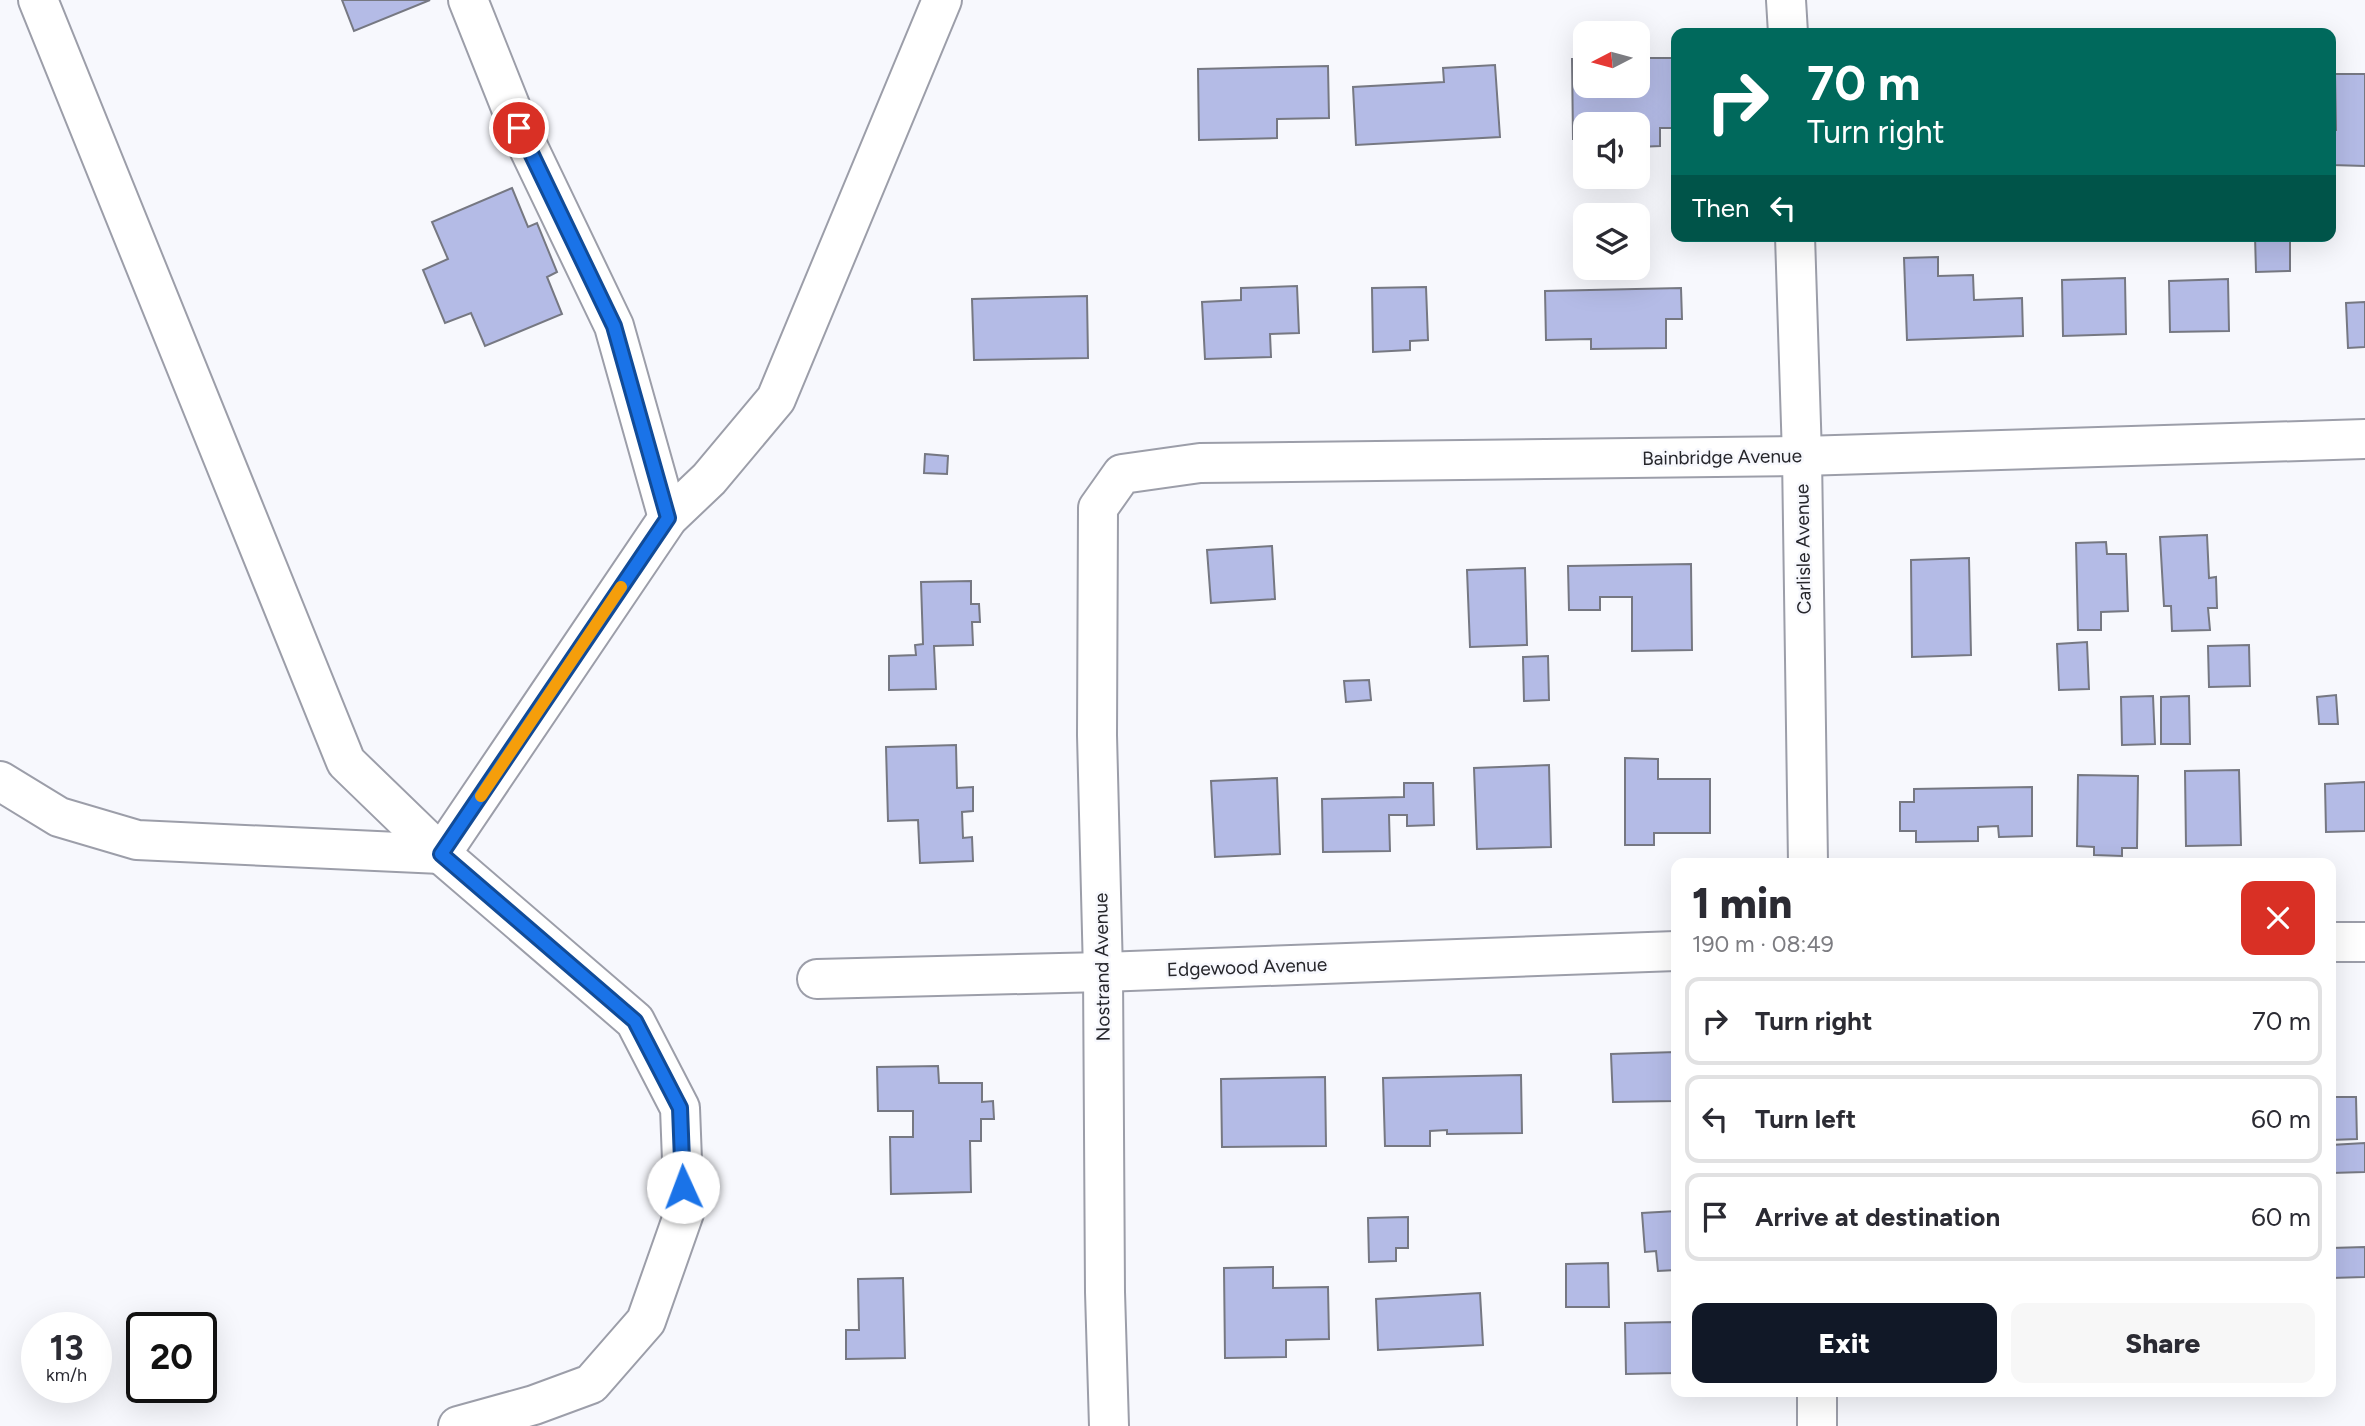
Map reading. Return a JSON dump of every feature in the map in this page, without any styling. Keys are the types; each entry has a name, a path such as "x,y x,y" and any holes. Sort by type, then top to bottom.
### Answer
{"street":[{"path":"38,0 346,762 441,854 635,1021 680,1108 684,1213 646,1321 591,1384 534,1405 458,1426"},
{"path":"468,0 519,128 614,326 668,518"},
{"path":"441,854 668,518 709,479 776,399 943,0"},
{"path":"1787,0 1788,28"},
{"name":"Carlisle Avenue","path":"1794,242 1802,456 1808,858"},
{"name":"Bainbridge Avenue","path":"1098,508 1122,474 1200,463 1802,456 2365,439"},
{"name":"Nostrand Avenue","path":"1098,508 1097,735 1109,1426"},
{"path":"0,780 59,817 136,841 441,854"},
{"path":"2336,942 2365,942"},
{"name":"Edgewood Avenue","path":"817,979 1103,972 1671,951"},
{"path":"1816,1397 1817,1426"}],"building":[{"path":"342,0 430,0 354,31"},
{"path":"1650,58 1671,58 1671,128 1660,128 1660,146 1650,146 1650,112 1573,112 1573,139 1572,59 1573,98 1650,98"},
{"path":"1495,65 1500,137 1356,145 1353,87 1444,82 1443,68"},
{"path":"1328,66 1329,118 1277,119 1277,138 1199,140 1198,69"},
{"path":"2336,74 2365,74 2365,166 2336,165"},
{"path":"512,188 528,227 537,223 557,272 547,277 562,314 485,346 471,313 445,323 423,270 448,259 432,222"},
{"path":"2255,242 2290,242 2290,271 2256,272"},
{"path":"1938,257 1938,276 1973,275 1974,300 2022,298 2023,336 1907,340 1904,258"},
{"path":"2125,278 2126,334 2063,336 2062,280"},
{"path":"2228,279 2229,331 2170,332 2169,281"},
{"path":"1297,286 1299,333 1270,334 1271,357 1205,359 1202,302 1241,300 1241,288"},
{"path":"1426,287 1428,340 1410,341 1410,350 1373,352 1372,288"},
{"path":"1681,288 1682,319 1666,319 1666,348 1591,349 1591,339 1546,340 1545,291"},
{"path":"1087,296 1088,358 974,360 972,299"},
{"path":"2365,302 2365,347 2348,348 2346,303"},
{"path":"925,454 948,456 947,474 924,473"},
{"path":"2207,535 2209,578 2216,577 2217,608 2208,608 2210,630 2172,631 2171,606 2164,606 2160,537"},
{"path":"2106,542 2107,554 2126,554 2128,611 2101,612 2101,630 2078,630 2076,543"},
{"path":"1272,546 1275,599 1211,603 1207,550"},
{"path":"1969,558 1971,655 1912,657 1911,560"},
{"path":"1691,564 1692,650 1632,651 1632,597 1600,597 1600,610 1569,610 1568,566"},
{"path":"1525,568 1527,645 1470,647 1467,570"},
{"path":"971,581 971,604 979,604 980,622 972,622 973,645 934,646 936,689 889,690 889,656 916,655 915,645 923,644 921,582"},
{"path":"2087,642 2089,689 2059,690 2057,644"},
{"path":"2249,645 2250,686 2209,687 2208,646"},
{"path":"1548,656 1549,700 1524,701 1523,657"},
{"path":"1369,680 1371,700 1346,702 1344,681"},
{"path":"2336,695 2338,724 2319,724 2317,697"},
{"path":"2153,696 2155,744 2122,745 2121,697"},
{"path":"2189,696 2190,744 2161,744 2161,697"},
{"path":"956,745 957,788 973,787 973,811 962,812 963,838 972,837 973,861 920,863 918,820 888,821 886,747"},
{"path":"1625,758 1658,759 1658,779 1710,779 1710,833 1654,833 1654,845 1625,845"},
{"path":"1549,765 1551,847 1477,849 1474,768"},
{"path":"2239,770 2241,845 2186,846 2185,771"},
{"path":"2078,775 2138,776 2137,848 2122,848 2122,856 2094,855 2094,847 2077,846"},
{"path":"1277,778 1280,854 1215,857 1211,781"},
{"path":"2365,782 2365,831 2326,832 2325,784"},
{"path":"1404,783 1433,783 1434,825 1407,826 1407,815 1389,815 1390,851 1323,852 1322,799 1404,797"},
{"path":"2032,787 2032,836 1999,837 1998,826 1978,827 1978,841 1916,842 1916,831 1900,831 1900,802 1914,802 1914,789"},
{"path":"1671,1052 1671,1101 1613,1102 1611,1054"},
{"path":"938,1066 939,1083 982,1083 982,1102 993,1101 994,1119 981,1119 981,1141 970,1141 971,1192 891,1194 890,1137 913,1137 913,1111 878,1111 877,1067"},
{"path":"1521,1075 1522,1133 1447,1134 1447,1130 1430,1131 1430,1146 1385,1146 1383,1078"},
{"path":"1325,1077 1326,1146 1222,1147 1221,1079"},
{"path":"2336,1097 2356,1097 2357,1139 2336,1140"},
{"path":"2365,1143 2365,1172 2336,1173 2336,1145"},
{"path":"1671,1211 1671,1270 1658,1271 1656,1251 1645,1252 1642,1213"},
{"path":"1408,1217 1408,1248 1396,1248 1396,1261 1369,1262 1368,1218"},
{"path":"2365,1247 2365,1277 2336,1278 2336,1248"},
{"path":"1608,1263 1609,1307 1566,1307 1566,1264"},
{"path":"1273,1267 1273,1288 1328,1287 1329,1339 1286,1340 1286,1357 1225,1358 1224,1268"},
{"path":"903,1278 905,1358 846,1359 846,1330 859,1330 858,1279"},
{"path":"1480,1293 1483,1345 1378,1350 1376,1299"},
{"path":"1671,1322 1671,1373 1626,1374 1625,1323"}],"slow traffic":[{"path":"481,796 621,587"}],"route":[{"path":"519,128 614,326 668,518 441,854 635,1021 680,1108 683,1187"}]}
